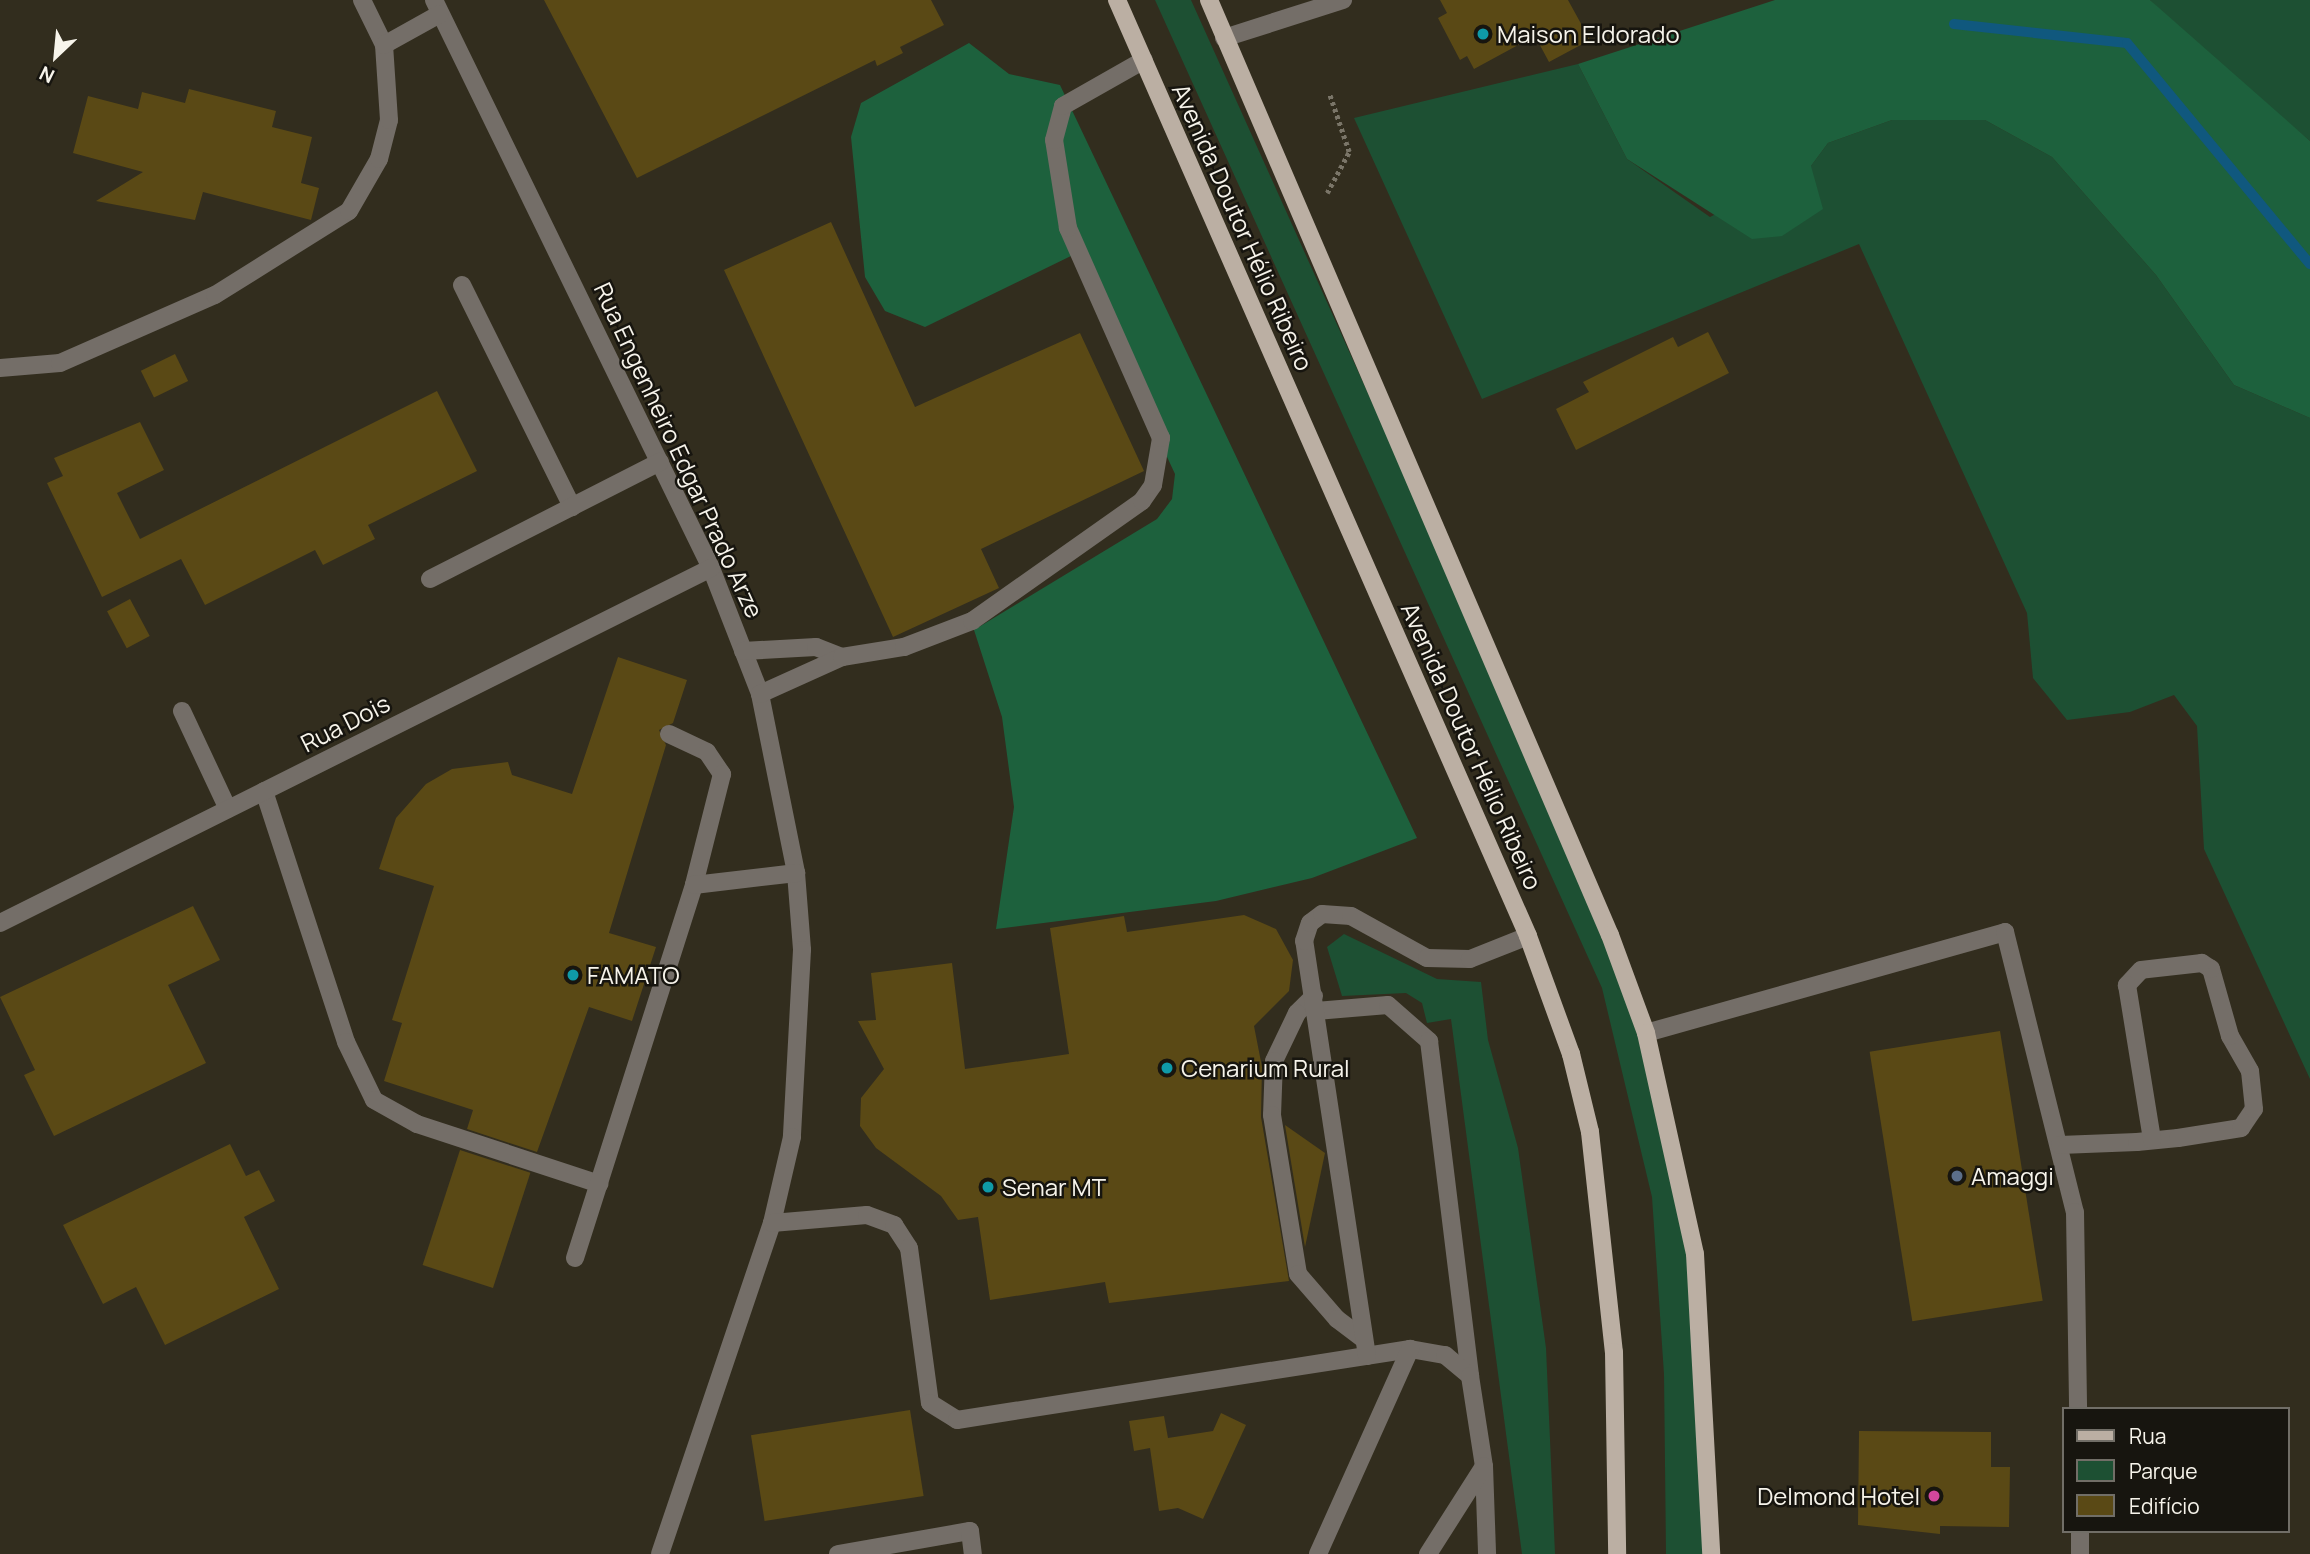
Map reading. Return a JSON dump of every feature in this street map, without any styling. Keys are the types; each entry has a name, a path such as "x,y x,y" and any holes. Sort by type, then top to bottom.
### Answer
{"main road":[{"name":"Avenida Doutor Hélio Ribeiro","path":"1117,0 1528,936 1571,1054 1590,1132 1614,1352 1618,1554"},
{"name":"Avenida Doutor Hélio Ribeiro","path":"1209,0 1605,923 1646,1033 1695,1254 1712,1554"}],"street":[{"path":"0,368 60,363 215,295 349,211 379,159 389,120 384,45 362,0"},
{"path":"1224,38 1343,0"},
{"path":"384,45 437,7"},
{"name":"Rua Engenheiro Edgar Prado Arze","path":"437,7 711,568 760,694 796,873 799,1050 792,1137 772,1223 660,1554"},
{"path":"760,694 842,657 904,647 972,621 1142,501 1153,485 1161,438 1068,228 1054,140 1063,106 1144,60"},
{"path":"462,285 572,507"},
{"path":"430,579 660,462"},
{"name":"Rua Dois","path":"0,923 711,568"},
{"path":"743,651 816,647 842,657"},
{"path":"182,711 228,809"},
{"path":"575,1258 694,885 722,774 707,752 669,734"},
{"path":"264,791 346,1042 374,1100 417,1124 599,1184"},
{"path":"694,885 796,873"},
{"path":"1365,1347 1304,941 1310,923 1322,914 1351,916 1427,958 1470,959 1528,936"},
{"path":"1646,1033 2005,932 2075,1212 2078,1407"},
{"path":"2060,1146 2152,1140 2241,1128 2254,1109 2250,1071 2230,1036 2211,969 2202,963 2141,970 2127,985 2152,1140"},
{"path":"1365,1347 1298,1274 1272,1115 1274,1061 1297,1013 1315,1004 1388,1005 1429,1041 1470,1376 1484,1466 1487,1554"},
{"path":"772,1223 867,1215 894,1225 909,1248 930,1403 957,1420 1365,1347 1445,1354 1470,1376"},
{"path":"1318,1554 1410,1349"},
{"path":"1429,1554 1484,1466"},
{"path":"838,1554 970,1531 973,1554"},
{"path":"2080,1533 2080,1554"}],"path":[{"path":"1327,193 1349,152 1329,93"}],"green space":[{"path":"1155,0 1191,0 1587,880 1640,1020 1692,1242 1711,1554 1666,1554 1664,1374 1652,1197 1602,988"},
{"path":"1775,0 2150,0 2310,141 2310,418 2234,385 2156,275 2052,157 1985,120 1892,120 1828,143 1811,166 1823,209 1782,236 1752,239 1627,159 1578,64"},
{"path":"2150,0 2310,0 2310,141 2181,32"},
{"path":"969,43 1009,74 1060,85 1417,838 1312,878 1216,901 996,929 1014,807 1002,717 974,630 1157,519 1172,499 1175,474 1073,255 925,327 885,311 865,277 851,137 861,103"},
{"path":"1578,64 1627,159 1710,217 1811,166 1828,143 1892,120 1985,120 2052,157 2156,275 2234,385 2310,418 2310,1079 2204,849 2197,726 2174,695 2130,712 2067,720 2033,678 2027,613 1859,244 1482,399 1354,118"},
{"path":"1344,934 1437,979 1481,982 1488,1040 1518,1148 1546,1348 1555,1554 1522,1554 1451,1019 1427,1023 1422,1003 1406,993 1342,996 1327,947"}],"building":[{"path":"544,0 931,0 944,25 900,47 903,53 877,66 875,60 637,178"},
{"name":"Maison Eldorado","path":"1440,0 1568,0 1590,40 1549,62 1535,36 1474,69 1467,56 1460,60 1438,18 1447,13"},
{"path":"189,89 276,111 272,127 312,137 301,183 319,188 311,220 203,192 195,220 96,201 143,172 73,153 88,96 138,109 142,92 185,103"},
{"path":"831,222 915,407 1080,333 1144,471 981,549 999,588 893,637 724,270"},
{"path":"1708,332 1729,373 1576,450 1556,409 1589,392 1583,382 1673,337 1678,347"},
{"path":"175,354 188,381 154,398 141,371"},
{"path":"437,391 477,471 368,525 375,539 323,565 315,550 205,605 181,559 102,597 47,483 63,476 54,458 140,422 164,470 117,493 140,539"},
{"path":"130,599 150,636 127,648 107,611"},
{"name":"FAMATO","path":"618,657 687,680 673,723 659,730 666,745 609,933 656,947 632,1021 589,1007 537,1152 467,1129 473,1110 384,1081 402,1023 392,1020 434,886 379,869 396,818 426,784 452,769 508,762 512,775 572,794"},
{"path":"193,906 220,960 168,985 206,1063 54,1136 24,1075 35,1070 0,997"},
{"name":"Cenarium Rural","path":"1244,915 1276,929 1293,960 1289,991 1254,1026 1262,1067 1261,1117 1289,1281 1109,1303 1105,1282 990,1300 978,1217 958,1220 941,1196 876,1148 860,1126 861,1098 884,1069 858,1021 876,1020 871,973 952,963 965,1069 1069,1054 1050,928 1124,916 1127,932"},
{"name":"Amaggi","path":"2000,1031 2043,1301 1912,1321 1870,1052"},
{"path":"1285,1125 1325,1153 1305,1247"},
{"path":"230,1144 246,1176 259,1170 275,1201 244,1217 279,1289 165,1345 136,1287 103,1304 63,1225"},
{"path":"460,1150 530,1173 493,1288 423,1265"},
{"path":"910,1410 924,1496 765,1521 751,1435"},
{"path":"1221,1413 1246,1425 1203,1519 1178,1508 1159,1511 1150,1448 1134,1451 1129,1421 1164,1416 1168,1438 1213,1431"},
{"name":"Delmond Hotel","path":"1859,1431 1991,1432 1991,1467 2010,1467 2009,1527 1940,1526 1940,1534 1858,1525"}],"waterway":[{"path":"1954,24 2127,43 2310,264"}],"place":[{"name":"Maison Eldorado","path":"1483,34"},
{"name":"FAMATO","path":"573,975"},
{"name":"Cenarium Rural","path":"1167,1068"},
{"name":"Amaggi","path":"1957,1176"},
{"name":"Senar MT","path":"988,1187"},
{"name":"Delmond Hotel","path":"1934,1496"}]}
